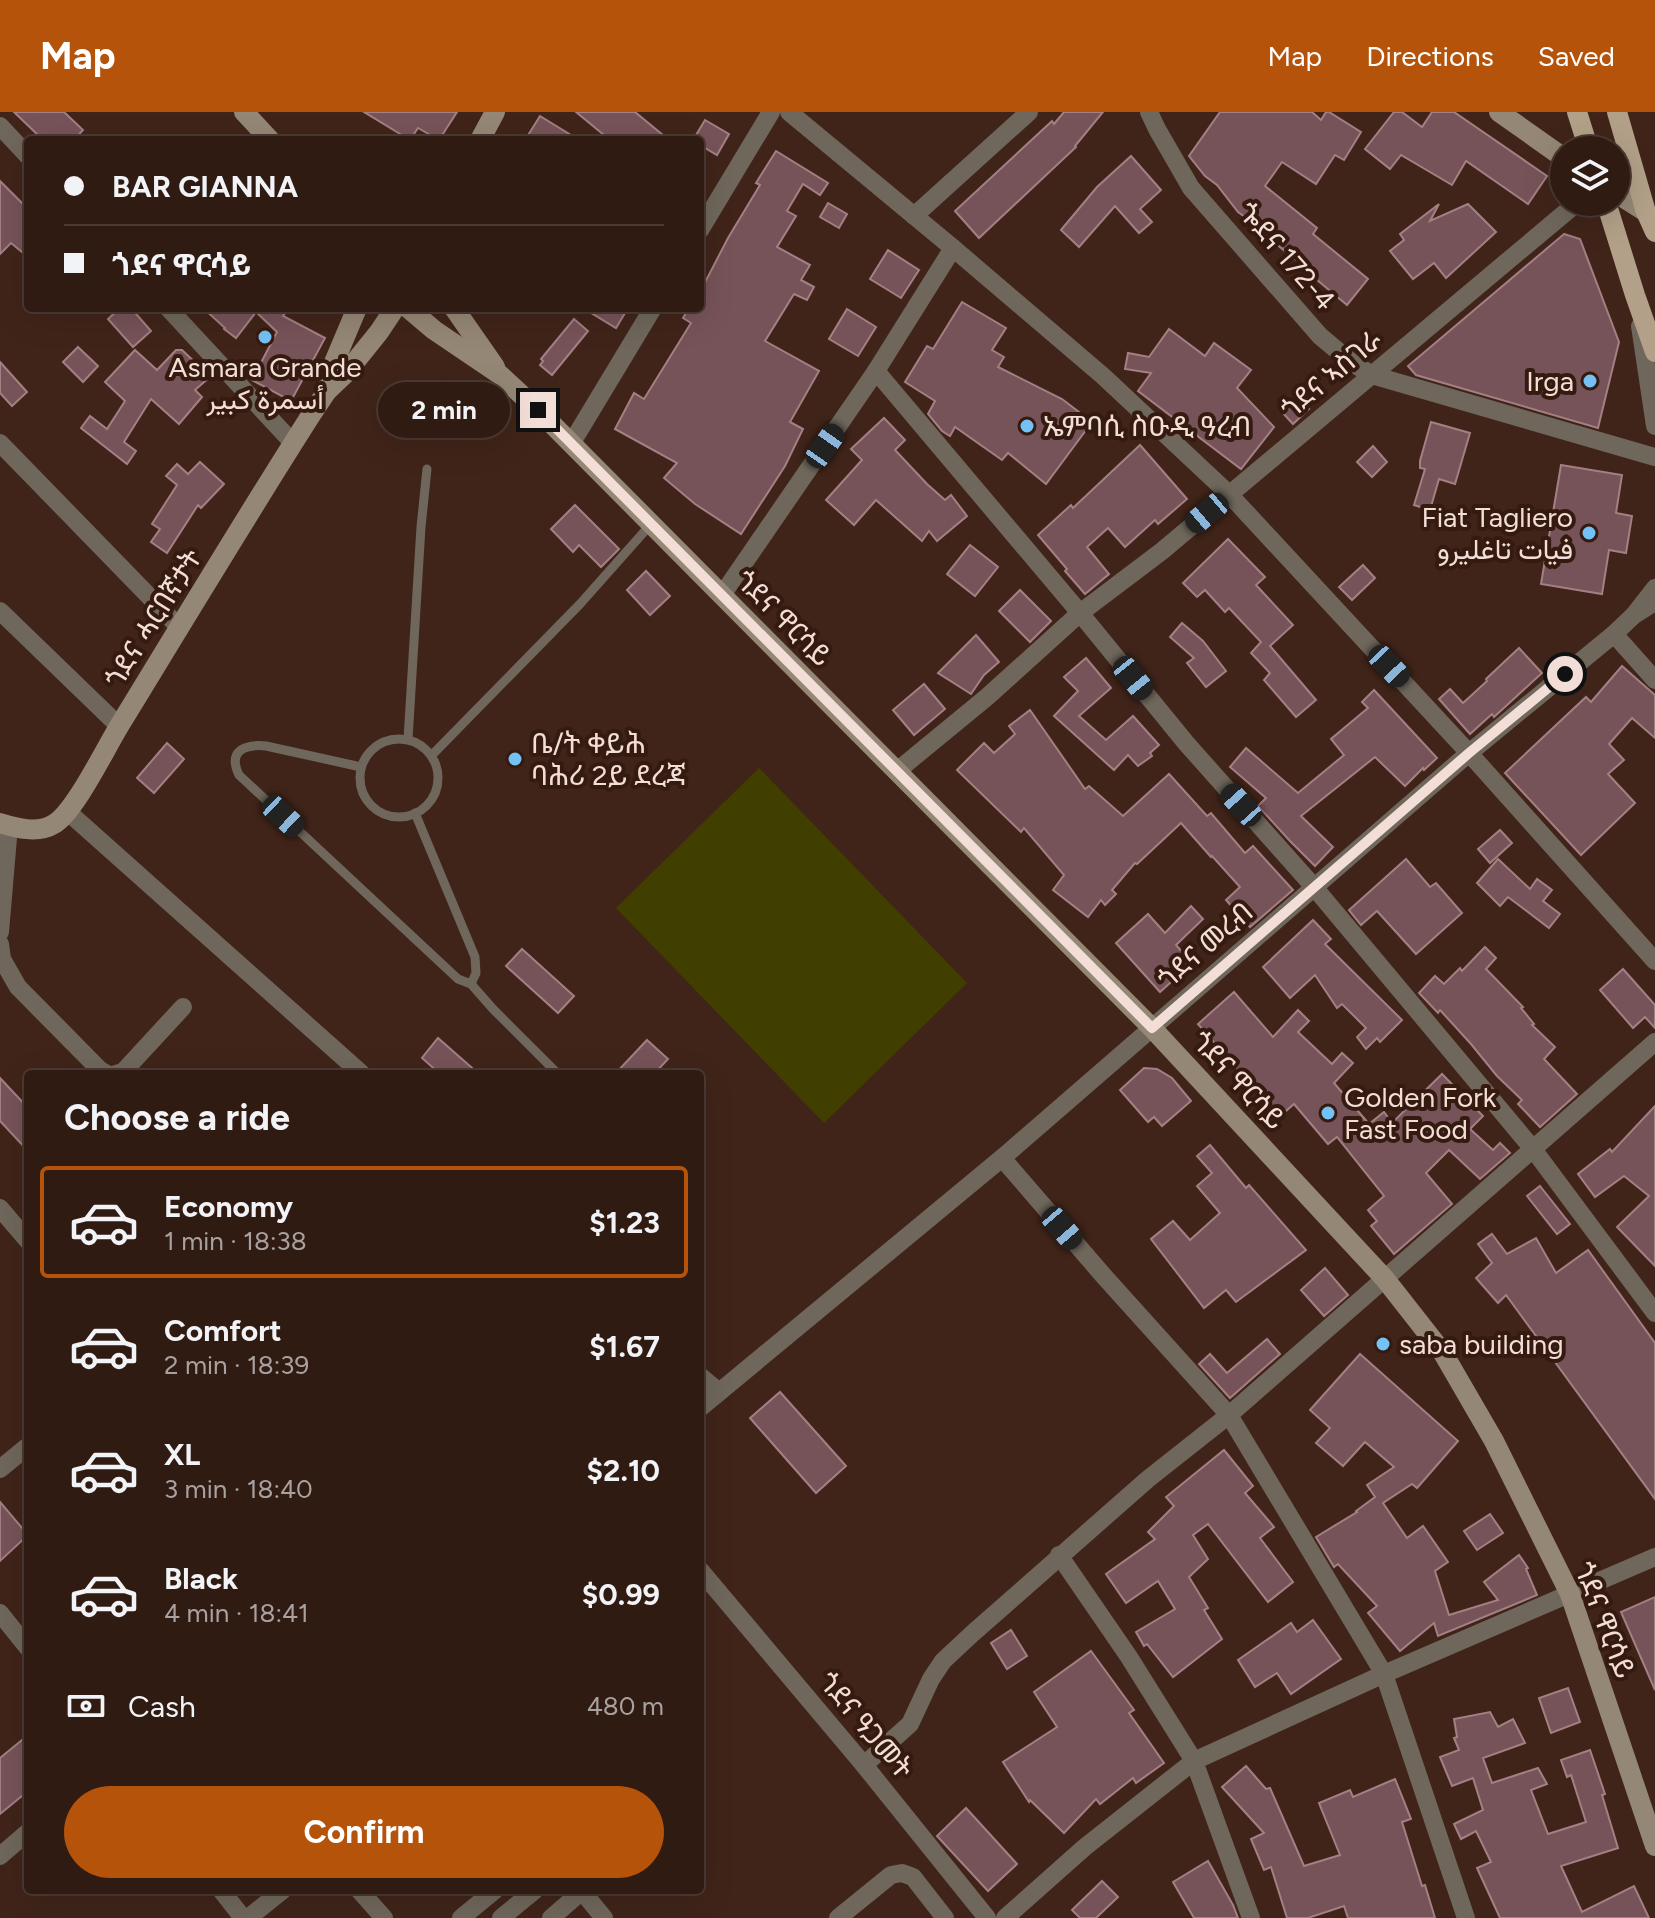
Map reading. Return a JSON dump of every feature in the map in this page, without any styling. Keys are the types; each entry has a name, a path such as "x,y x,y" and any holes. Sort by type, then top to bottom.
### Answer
{"main road":[{"path":"244,112 266,136"},
{"path":"481,136 495,112"},
{"path":"1499,112 1550,148"},
{"path":"1577,112 1585,136"},
{"path":"1617,112 1646,212 1655,232"},
{"path":"1630,202 1646,212"},
{"path":"1610,216 1655,352"},
{"path":"327,391 333,365 355,312"},
{"path":"327,391 346,373 392,312"},
{"name":"ጎደና ዋርሳይ","path":"413,312 499,374 571,444 1152,1028 1385,1279 1443,1353 1494,1441 1570,1594 1655,1846"},
{"name":"ጎደና ዋርሳይ","path":"457,312 499,374"},
{"name":"ጎደና ሓርበኛታት","path":"68,812 327,391"},
{"path":"4,824 38,829 52,826 68,812"}],"street":[{"path":"704,223 771,112"},
{"path":"789,112 1103,376 1229,494 1469,753 1655,961"},
{"path":"914,216 1029,112"},
{"name":"ጐደና 172-4","path":"1149,112 1191,188 1320,336 1351,362 1372,375 1655,457"},
{"path":"0,126 24,152"},
{"name":"ጎደና ኣስገራ","path":"897,771 987,697 1080,613 1162,551 1561,216"},
{"path":"722,595 876,371 953,248"},
{"path":"1635,295 1655,426"},
{"path":"172,312 293,443"},
{"path":"571,444 651,312"},
{"path":"876,371 1186,743 1314,887 1533,1149 1655,1313"},
{"path":"0,443 180,628"},
{"path":"1634,615 1655,588"},
{"path":"1634,615 1655,602"},
{"path":"0,611 119,726"},
{"name":"ጎደና መረብ","path":"704,1405 1002,1158 1469,753 1634,615"},
{"path":"1614,634 1655,680"},
{"path":"68,812 358,1070"},
{"path":"0,932 4,824"},
{"path":"0,944 2,959 18,987 100,1070"},
{"path":"125,1070 183,1007"},
{"path":"864,1765 910,1724 943,1661 1059,1555 1229,1415 1655,1042"},
{"path":"1002,1158 1229,1415 1384,1674 1466,1918"},
{"path":"0,1208 24,1236"},
{"path":"704,1379 719,1392"},
{"path":"0,1469 24,1449"},
{"path":"1059,1555 1129,1657 1194,1761 1251,1918"},
{"path":"1005,1918 1085,1847 1194,1761 1384,1674 1655,1557"},
{"name":"ጎደና ዓጋመት","path":"704,1575 864,1765 987,1918"},
{"path":"0,1613 24,1643"},
{"path":"0,1856 24,1835"},
{"path":"838,1918 891,1875 902,1873 913,1877 945,1918"},
{"path":"225,1894 246,1918 278,1894"},
{"path":"363,1894 384,1918"},
{"path":"461,1918 490,1894"},
{"path":"501,1918 530,1894"},
{"path":"551,1918 579,1894"},
{"path":"584,1894 604,1918"}],"lane":[{"path":"408,739 427,469"},
{"path":"432,755 580,604 651,524"},
{"path":"396,738 408,739 432,755 438,773 438,786 426,806 403,817 391,816 369,803 360,780 361,767 374,747 396,738"},
{"path":"361,767 250,744 238,752 235,768 458,979 471,984 554,1070"},
{"path":"415,813 475,957 476,973 471,984"}],"shaded area":[{"path":"759,768 967,983 824,1123 616,908"}],"building":[{"path":"14,112 64,112 83,130 78,136 39,136"},
{"path":"364,112 457,112 442,136 432,136 418,128 413,136 403,136"},
{"path":"576,112 635,112 664,136 605,136"},
{"path":"1064,112 1103,112 1076,147 979,238 955,211"},
{"path":"1220,112 1312,112 1321,120 1329,112 1361,132 1344,160 1335,155 1316,184 1282,162 1265,186 1317,228 1313,234 1368,279 1347,305 1261,232 1263,230 1238,212 1189,156"},
{"path":"1394,112 1402,112 1422,127 1432,112 1454,112 1547,176 1528,204 1466,161 1452,185 1401,155 1390,169 1365,149"},
{"path":"540,116 572,136 528,136"},
{"path":"705,120 729,134 717,155 704,147 704,136 695,136"},
{"path":"776,151 828,183 820,195 803,184 787,211 796,216 777,247 810,265 801,280 814,287 807,300 794,294 765,341 819,371 790,422 803,429 785,466 741,534 695,504 664,478 677,463 615,429 634,393 644,399 691,323 683,318 687,312 704,312 704,284 760,185 756,183"},
{"path":"1131,156 1161,190 1140,209 1152,222 1139,233 1115,206 1079,247 1061,230 1097,187"},
{"path":"0,181 24,205 24,254 11,243 0,254"},
{"path":"828,203 847,214 839,228 820,217"},
{"path":"1439,204 1430,221 1468,204 1496,232 1446,278 1434,263 1413,279 1390,251 1404,240 1400,234"},
{"path":"1564,234 1580,239 1619,342 1598,428 1416,375 1408,366"},
{"path":"888,250 919,270 901,298 870,279"},
{"path":"962,302 1006,328 992,350 1004,357 998,367 1062,399 1092,422 1046,484 1008,453 1002,460 955,427 950,436 942,431 928,414 935,401 905,382 927,346 933,349"},
{"path":"847,309 876,327 858,356 829,339"},
{"path":"116,312 134,312 151,331 133,347 108,319"},
{"path":"207,312 256,312 236,338"},
{"path":"256,312 286,312 283,316 325,338 291,401 252,380 277,332"},
{"path":"590,312 626,312 616,328"},
{"path":"574,319 588,331 552,375 540,365 541,359"},
{"path":"1169,329 1205,356 1214,343 1251,370 1237,388 1274,427 1241,469 1138,391 1151,373 1125,369 1128,353 1149,357"},
{"path":"78,347 98,366 83,382 63,362"},
{"path":"135,350 157,370 176,350 182,350 210,377 195,390 202,397 179,424 151,399 124,442 136,451 127,464 81,428 90,416 107,429 125,401 105,382"},
{"path":"0,362 27,392 12,406 0,393"},
{"path":"1297,396 1309,409 1293,424 1281,411"},
{"path":"884,418 905,440 895,450 945,500 951,495 967,516 937,541 929,531 922,541 876,500 854,525 826,500 862,460 851,449"},
{"path":"1431,422 1470,433 1455,484 1439,479 1430,510 1414,505 1425,469 1420,468 1420,461"},
{"path":"1140,445 1187,499 1158,524 1155,520 1125,547 1108,528 1087,547 1109,574 1085,594 1038,535 1071,505 1073,508"},
{"path":"1373,446 1387,462 1372,477 1357,462"},
{"path":"200,462 224,484 201,508 198,505 167,553 151,542 160,529 152,524 177,485 166,476 177,464 188,474"},
{"name":"Fiat Tagliero فيات تاغليرو","path":"1561,465 1622,475 1616,513 1632,516 1626,553 1609,550 1602,594 1541,584"},
{"path":"575,505 619,549 601,567 579,545 573,552 551,529"},
{"path":"1228,539 1265,577 1256,585 1293,625 1270,646 1316,700 1296,717 1264,680 1270,673 1251,653 1261,642 1229,608 1225,612 1205,590 1197,597 1183,583"},
{"path":"970,545 998,567 975,596 947,574"},
{"path":"1363,565 1375,578 1352,600 1339,587"},
{"path":"646,571 670,596 650,615 627,590"},
{"path":"1020,590 1051,621 1030,642 999,611"},
{"path":"1182,623 1203,641 1226,671 1206,687 1187,663 1194,658 1170,637"},
{"path":"976,635 999,662 984,675 971,694 938,673"},
{"path":"1519,648 1542,673 1494,717 1492,714 1470,734 1439,699 1450,689 1463,703"},
{"path":"1086,658 1111,688 1079,716 1106,740 1133,716 1159,745 1150,753 1152,756 1138,766 1128,755 1114,770 1054,716 1078,691 1064,677"},
{"path":"1622,666 1655,695 1655,738 1632,718 1609,744 1624,760 1608,774 1635,803 1581,855 1505,773 1586,697 1591,702"},
{"path":"924,684 945,709 914,735 893,710"},
{"path":"1374,690 1437,758 1405,786 1375,757 1301,816 1333,847 1315,866 1258,806 1266,798 1230,767 1246,748 1298,793 1344,755 1331,739 1368,708 1362,702"},
{"path":"1030,710 1085,789 1089,786 1123,816 1169,774 1207,816 1211,813 1245,853 1253,846 1293,890 1250,927 1226,900 1240,887 1181,823 1135,863 1112,890 1116,894 1105,905 1101,900 1088,917 1053,890 1064,875 1024,828 1021,832 957,770 984,743 994,753 1015,734 1009,726"},
{"path":"167,743 184,759 154,793 137,778"},
{"path":"1500,830 1512,843 1490,863 1478,849"},
{"path":"1406,859 1430,887 1436,883 1462,913 1416,954 1377,911 1361,925 1349,910"},
{"path":"1498,859 1530,889 1537,879 1552,890 1543,901 1560,914 1549,928 1508,897 1500,906 1477,883"},
{"path":"1191,906 1203,919 1176,945 1192,963 1160,992 1116,943 1148,914 1165,933"},
{"path":"1313,920 1331,939 1325,944 1402,1020 1380,1042 1377,1038 1366,1049 1357,1037 1366,1028 1342,1004 1337,1008 1315,975 1290,998 1263,967"},
{"path":"1485,947 1496,958 1486,969 1523,1007 1532,1025 1555,1047 1544,1059 1577,1094 1540,1127 1518,1104 1522,1100 1440,1010 1438,1013 1419,993 1435,976 1444,984 1460,968 1462,971"},
{"path":"522,949 574,996 558,1013 506,966"},
{"path":"1623,969 1655,1005 1655,1028 1645,1017 1633,1028 1600,990"},
{"path":"1234,992 1273,1037 1298,1010 1309,1021 1298,1032 1332,1064 1342,1053 1353,1063 1334,1083 1369,1124 1384,1112 1392,1123 1442,1074 1483,1116 1470,1129 1493,1150 1500,1143 1510,1153 1480,1179 1449,1150 1426,1173 1452,1204 1394,1254 1371,1226 1377,1221 1368,1210 1384,1196 1337,1137 1328,1144 1294,1104 1279,1117 1198,1024"},
{"path":"438,1038 474,1070 436,1070 422,1058"},
{"path":"647,1040 668,1059 658,1070 619,1070"},
{"path":"1144,1068 1157,1069 1172,1078 1191,1101 1162,1126 1154,1117 1148,1122 1120,1090"},
{"path":"0,1078 24,1104 24,1147 0,1121"},
{"path":"1655,1106 1655,1266 1617,1227 1649,1196 1624,1176 1595,1197 1578,1174 1610,1149 1612,1152"},
{"path":"1210,1145 1246,1188 1249,1185 1306,1250 1236,1302 1226,1290 1204,1308 1151,1239 1173,1221 1190,1240 1220,1213 1197,1186 1212,1173 1197,1156"},
{"path":"1540,1186 1570,1224 1557,1234 1527,1196"},
{"path":"1492,1234 1507,1254 1536,1238 1556,1273 1588,1250 1655,1343 1655,1499 1506,1295 1498,1303 1476,1278 1492,1263 1478,1244"},
{"path":"1325,1268 1348,1295 1324,1316 1301,1290"},
{"path":"1267,1339 1280,1354 1230,1398 1199,1364 1210,1354 1227,1373"},
{"path":"1360,1354 1458,1441 1417,1488 1412,1484 1383,1503 1407,1538 1423,1526 1448,1562 1435,1571 1449,1615 1498,1600 1484,1582 1519,1555 1528,1568 1537,1595 1438,1636 1434,1623 1400,1651 1368,1613 1377,1606 1338,1564 1334,1567 1316,1537 1375,1497 1367,1485 1394,1467 1365,1442 1343,1466 1316,1443 1330,1428 1310,1410"},
{"path":"780,1392 846,1466 816,1493 750,1418"},
{"path":"1224,1450 1253,1486 1245,1493 1274,1527 1260,1538 1293,1582 1268,1602 1208,1524 1193,1535 1208,1559 1189,1577 1222,1639 1173,1677 1147,1644 1144,1646 1136,1632 1175,1609 1158,1581 1126,1603 1106,1574 1155,1539 1148,1532 1174,1506 1166,1497"},
{"path":"0,1502 24,1530 24,1539 0,1561"},
{"path":"1490,1514 1503,1533 1477,1550 1464,1531"},
{"path":"1655,1597 1655,1690 1621,1612"},
{"path":"1313,1620 1341,1659 1291,1694 1277,1673 1255,1687 1238,1660 1291,1623 1297,1632"},
{"path":"1011,1630 1027,1656 1007,1669 991,1643"},
{"path":"1091,1651 1134,1710 1129,1713 1164,1763 1136,1783 1133,1778 1100,1804 1096,1799 1064,1833 1029,1802 1003,1762 1057,1727 1034,1692"},
{"path":"1568,1688 1580,1722 1551,1733 1539,1698"},
{"path":"1490,1712 1498,1727 1513,1719 1525,1743 1483,1758 1492,1783 1538,1768 1547,1784 1531,1790 1548,1834 1586,1822 1571,1775 1567,1777 1561,1760 1590,1750 1618,1848 1561,1866 1582,1912 1634,1886 1649,1918 1500,1918 1477,1868 1491,1862 1476,1831 1461,1839 1454,1824 1483,1810 1473,1778 1452,1786 1440,1757 1459,1750 1454,1738 1457,1737 1454,1719"},
{"path":"24,1738 24,1794 0,1814 0,1758"},
{"path":"1246,1766 1266,1789 1270,1788 1304,1866 1340,1855 1319,1803 1350,1790 1353,1797 1395,1779 1411,1819 1402,1822 1435,1918 1348,1918 1344,1906 1308,1918 1287,1918 1271,1867 1264,1870 1251,1839 1264,1833 1222,1787"},
{"path":"966,1808 1017,1864 988,1891 937,1836"},
{"path":"1208,1861 1238,1918 1194,1918 1173,1882"},
{"path":"1102,1881 1118,1897 1096,1918 1080,1918 1072,1910"}],"place":[{"name":"Asmara Grande أسمرة كبير","path":"265,337"},
{"name":"Irga","path":"1590,381"},
{"name":"ኤምባሲ ስዑዲ ዓረብ","path":"1027,426"},
{"name":"Fiat Tagliero فيات تاغليرو","path":"1589,533"},
{"name":"ቤ/ት ቀይሕ ባሕሪ 2ይ ደረጃ","path":"515,759"},
{"name":"Golden Fork Fast Food","path":"1328,1113"},
{"name":"saba building","path":"1383,1344"}],"route":[{"path":"538,410 1152,1028 1469,753 1565,674"}]}
